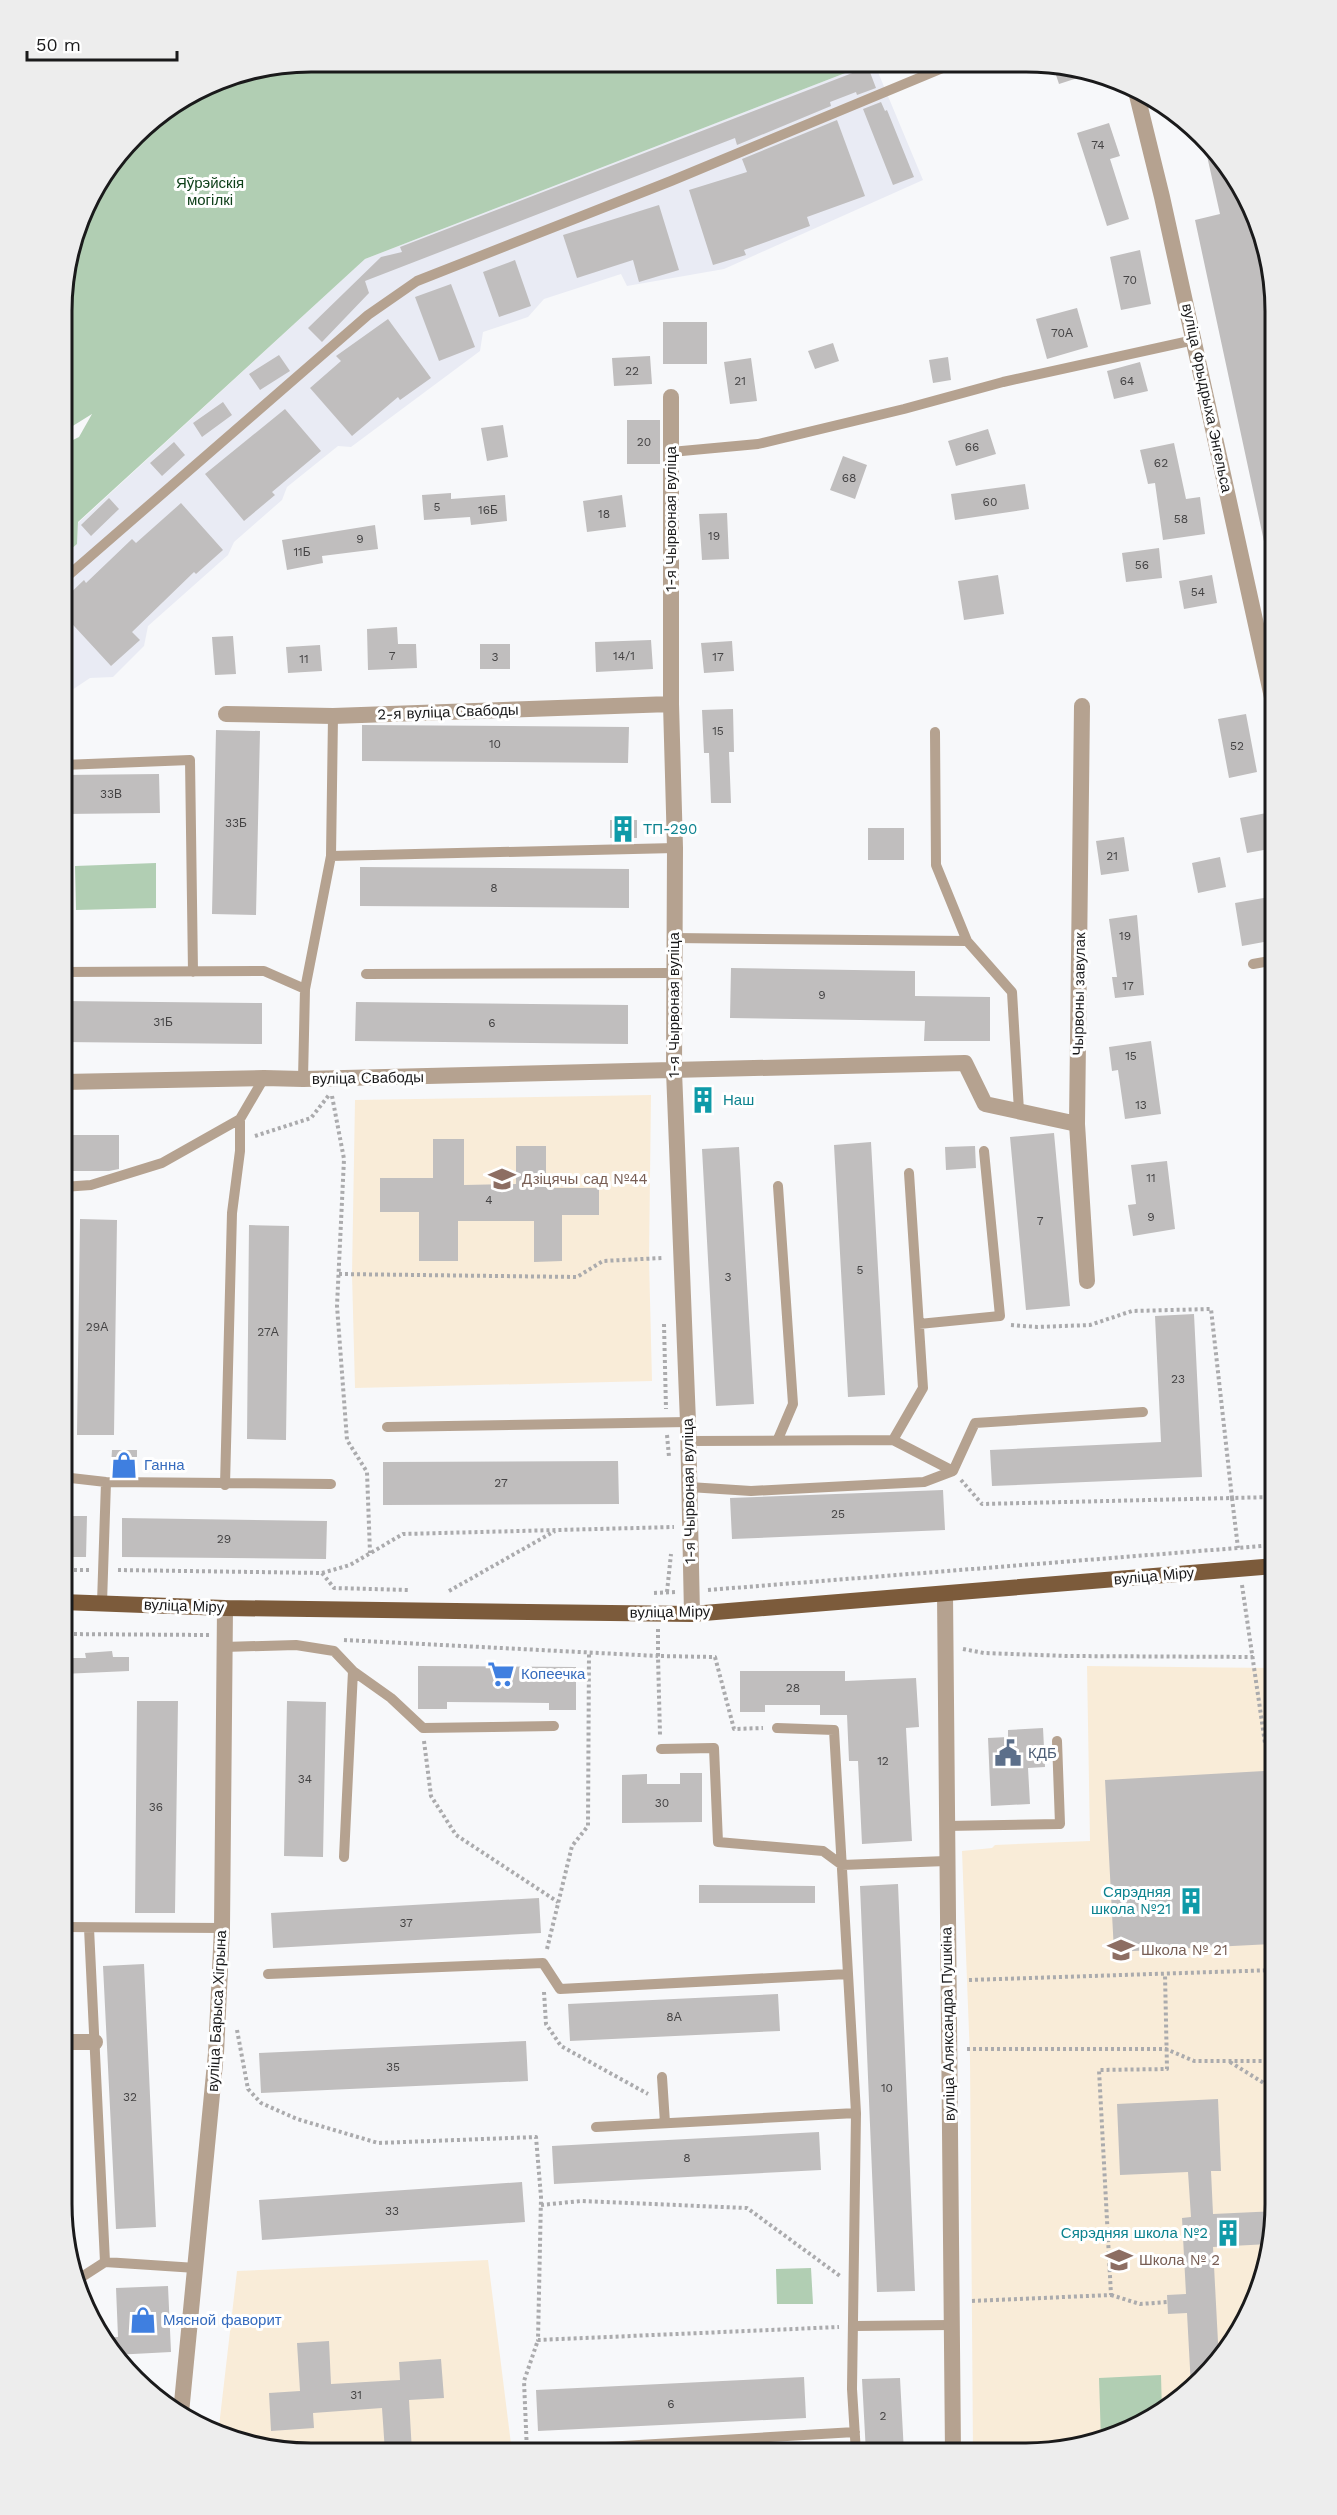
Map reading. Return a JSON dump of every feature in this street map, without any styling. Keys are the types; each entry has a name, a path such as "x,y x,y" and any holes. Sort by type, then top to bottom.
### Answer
{"main road":[{"name":"вуліца Міру","path":"72,1602 225,1608 692,1614 1265,1567"}],"street":[{"name":"вуліца Фрыдрыха Энгельса","path":"1138,100 1194,340 1265,665"},
{"name":"1-я Чырвоная вуліца","path":"671,397 671,704 675,848 674,1071 688,1422 692,1614"},
{"name":"2-я вуліца Свабоды","path":"225,714 333,716 671,704"},
{"name":"Чырвоны завулак","path":"1082,706 1077,1124 1087,1281"},
{"name":"вуліца Свабоды","path":"72,1082 303,1079 965,1063 985,1104 1019,1111"},
{"path":"1019,1111 1077,1124"},
{"name":"вуліца Аляксандра Пушкіна","path":"945,1594 953,2443"},
{"name":"вуліца Барыса Хігрына","path":"181,2405 216,2053 222,1929 219,1641 225,1608"},
{"path":"72,2042 95,2042"}],"lane":[{"path":"72,572 368,315 417,281 682,177 933,72"},
{"path":"671,452 758,444 904,409 1003,382 1194,340"},
{"path":"303,1079 305,989 331,856 333,716"},
{"path":"935,732 936,865 967,941 1012,992 1019,1111"},
{"path":"72,765 190,760 192,972"},
{"path":"331,856 675,848"},
{"path":"674,938 967,941"},
{"path":"1252,964 1265,962"},
{"path":"72,972 264,971 305,989"},
{"path":"366,974 674,973"},
{"path":"72,1186 91,1185 162,1163 240,1119 264,1078"},
{"path":"225,1485 232,1213 240,1141 240,1119"},
{"path":"919,1324 1000,1316 984,1151"},
{"path":"893,1440 923,1388 909,1173"},
{"path":"778,1186 794,1404 778,1439"},
{"path":"689,1486 751,1491 924,1482 952,1471 975,1423 1143,1412"},
{"path":"387,1427 688,1422"},
{"path":"688,1441 893,1440 952,1471"},
{"path":"72,1478 106,1482 331,1485"},
{"path":"102,1603 106,1482"},
{"path":"219,1641 296,1645 334,1651 353,1671 391,1698 423,1728 554,1726"},
{"path":"344,1857 353,1671"},
{"path":"777,1728 834,1730 856,2113 855,2326 852,2390 856,2443"},
{"path":"946,1826 1060,1824 1057,1741"},
{"path":"661,1749 714,1748 718,1842 823,1851 842,1865 946,1861"},
{"path":"72,1927 222,1929"},
{"path":"89,1928 105,2262"},
{"path":"268,1974 543,1963 560,1989 848,1974"},
{"path":"662,2077 665,2123"},
{"path":"596,2127 856,2113"},
{"path":"83,2276 105,2262 196,2268"},
{"path":"855,2326 951,2325"},
{"path":"672,2443 855,2432"}],"path":[{"path":"240,1141 311,1118 331,1092 344,1159 337,1306 347,1440 367,1472 370,1553"},
{"path":"662,1246 663,1270"},
{"path":"339,1274 577,1276 603,1262 662,1258"},
{"path":"1000,1316 1010,1325 1047,1327 1090,1325 1132,1311 1211,1309 1237,1533"},
{"path":"664,1317 669,1469"},
{"path":"952,1471 982,1504 1265,1497"},
{"path":"673,1516 673,1538"},
{"path":"72,1570 322,1574 350,1565 403,1534 674,1527"},
{"path":"449,1591 557,1530"},
{"path":"647,1593 725,1590 1265,1546"},
{"path":"667,1592 672,1549"},
{"path":"322,1574 334,1588 414,1590"},
{"path":"437,1591 460,1592"},
{"path":"658,1628 661,1749"},
{"path":"360,1641 361,1634"},
{"path":"72,1635 219,1641"},
{"path":"1248,1638 1253,1657 1265,1743"},
{"path":"336,1640 716,1657 734,1729 777,1728"},
{"path":"959,1649 984,1653 1067,1656 1253,1657"},
{"path":"589,1652 588,1826 572,1846 543,1963 546,2024 561,2046 664,2102"},
{"path":"423,1728 431,1796 456,1835 558,1902"},
{"path":"969,1980 1265,1970"},
{"path":"1111,2295 1099,2070 1167,2069 1165,1974"},
{"path":"236,2029 248,2089 261,2103 297,2119 378,2143 536,2137 541,2205 538,2340 524,2381 527,2443"},
{"path":"965,2049 1166,2049 1194,2061 1265,2061"},
{"path":"1229,2062 1265,2084"},
{"path":"541,2205 581,2200 747,2208 855,2287"},
{"path":"972,2301 1111,2295 1140,2304 1168,2302"},
{"path":"538,2340 855,2326"}],"shaded area":[{"path":"848,72 878,72 923,180 724,269 627,286 621,274 544,299 528,317 483,332 480,351 351,447 338,446 287,487 282,500 234,542 228,555 148,626 144,646 113,677 90,678 72,690 72,548 77,544 78,523 365,259"},
{"name":"Дзіцячы сад №44","path":"651,1095 649,1259 652,1381 355,1388 352,1274 355,1100"},
{"path":"1087,1666 1265,1668 1265,2204 1263,2236 1257,2266 1247,2296 1225,2337 1206,2362 1172,2394 1146,2411 1118,2425 1088,2435 1058,2441 973,2443 970,2058 962,1851 992,1848 995,1845 1090,1841"},
{"path":"488,2260 511,2443 311,2443 279,2441 249,2435 219,2425 237,2271"}],"green space":[{"name":"Яўрэйскія могілкі","path":"311,72 848,72 365,259 78,522 77,544 72,548 72,440 79,437 92,414 72,426 74,279 80,249 90,219 121,165 153,131 178,112 219,90 249,80 279,74"},
{"path":"156,863 156,908 76,910 75,866"},
{"path":"811,2268 813,2304 777,2304 776,2269"},
{"path":"1161,2375 1162,2401 1118,2425 1101,2431 1099,2378"}],"building":[{"path":"855,72 870,72 876,88 857,95 856,92 830,102 831,106 737,145 735,138 365,281 369,293 322,342 308,328 381,257 402,252 400,247"},
{"path":"1056,74 1078,78 1059,84"},
{"path":"881,102 885,111 887,110 914,177 893,185 863,109"},
{"path":"837,120 865,196 807,217 810,226 744,250 746,255 713,265 689,190 747,172 742,159"},
{"path":"1109,123 1120,156 1110,159 1129,219 1107,226 1077,133"},
{"path":"1206,154 1225,178 1247,219 1257,249 1263,279 1265,546 1195,220 1220,214"},
{"path":"659,205 679,270 639,282 633,260 577,278 563,235"},
{"path":"1140,250 1151,304 1121,310 1110,257"},
{"path":"515,260 531,306 499,317 483,272"},
{"path":"451,284 475,347 439,361 415,297"},
{"path":"1077,308 1088,347 1047,359 1036,319"},
{"path":"388,319 431,378 400,400 398,397 352,436 310,388 341,361 336,356"},
{"path":"663,322 707,322 707,364 663,364"},
{"path":"833,343 839,361 815,369 808,351"},
{"path":"279,355 290,371 260,390 249,374"},
{"path":"650,356 652,384 614,386 612,358"},
{"path":"948,357 951,380 933,383 929,360"},
{"path":"751,358 757,401 730,404 724,362"},
{"path":"1140,362 1148,391 1114,399 1107,371"},
{"path":"223,402 232,415 202,437 193,423"},
{"path":"285,409 321,451 272,492 275,495 244,521 205,474"},
{"path":"627,420 660,420 660,464 627,464"},
{"path":"503,425 508,457 487,461 481,428"},
{"path":"988,429 996,454 956,466 948,441"},
{"path":"174,442 185,455 162,476 150,463"},
{"path":"1174,443 1186,499 1200,497 1205,534 1163,540 1155,483 1148,484 1140,450"},
{"path":"843,456 867,465 855,499 830,490"},
{"path":"1025,484 1029,509 955,520 951,494"},
{"path":"451,493 451,499 505,495 507,521 471,525 470,517 424,520 422,495"},
{"path":"622,495 626,527 587,532 583,501"},
{"path":"109,498 119,509 91,536 81,525"},
{"path":"181,503 223,550 196,574 194,572 132,632 140,640 111,666 72,624 72,591 84,580 86,583 132,539 136,543"},
{"path":"727,513 729,559 702,560 699,514"},
{"path":"375,525 378,549 322,556 323,563 287,570 282,540"},
{"path":"1159,548 1162,578 1126,582 1122,553"},
{"path":"998,575 1004,614 964,620 958,581"},
{"path":"1212,575 1217,603 1184,609 1179,581"},
{"path":"397,627 398,644 416,644 417,668 368,670 367,629"},
{"path":"233,636 236,674 215,675 212,637"},
{"path":"651,640 653,669 596,672 595,642"},
{"path":"732,641 734,671 704,673 701,643"},
{"path":"480,644 510,644 510,669 480,669"},
{"path":"320,645 322,671 288,673 286,647"},
{"path":"733,709 734,752 729,752 731,803 711,803 709,753 704,753 702,710"},
{"path":"1246,714 1257,772 1229,778 1218,719"},
{"path":"362,725 629,727 628,763 362,761"},
{"path":"216,730 260,731 256,915 212,914"},
{"path":"159,774 160,813 72,814 72,775"},
{"path":"1265,813 1265,850 1247,853 1240,818"},
{"name":"ТП-290","path":"610,820 637,820 637,838 610,838"},
{"path":"868,828 904,828 904,860 868,860"},
{"path":"1124,837 1129,871 1101,875 1096,841"},
{"path":"1220,857 1226,887 1198,893 1192,863"},
{"path":"360,867 629,869 629,908 360,906"},
{"path":"1265,898 1265,942 1242,946 1235,903"},
{"path":"1137,915 1144,995 1115,998 1112,977 1117,977 1109,919"},
{"path":"731,968 915,971 915,996 990,997 990,1041 924,1041 925,1021 730,1018"},
{"path":"72,1001 262,1003 262,1044 72,1042"},
{"path":"356,1002 628,1005 628,1044 355,1041"},
{"path":"1151,1041 1161,1114 1125,1119 1118,1070 1112,1071 1109,1047"},
{"name":"Наш","path":"711,1088 713,1111 695,1112 692,1090"},
{"path":"1054,1133 1070,1306 1026,1310 1010,1137"},
{"path":"72,1135 119,1135 119,1169 72,1171"},
{"path":"433,1139 464,1139 464,1185 516,1184 516,1146 546,1146 546,1188 599,1188 599,1215 562,1215 562,1261 534,1262 534,1221 458,1221 458,1261 419,1261 419,1212 380,1212 380,1178 433,1178"},
{"path":"871,1142 885,1395 848,1397 834,1145"},
{"path":"975,1146 976,1168 946,1170 945,1147"},
{"path":"739,1147 754,1404 716,1406 702,1149"},
{"path":"1167,1161 1175,1229 1133,1236 1128,1205 1136,1204 1131,1165"},
{"path":"80,1219 117,1220 114,1435 77,1435"},
{"path":"249,1225 289,1226 286,1440 247,1439"},
{"path":"1194,1314 1202,1477 992,1486 990,1450 1161,1442 1155,1316"},
{"path":"112,1450 137,1450 137,1466 111,1466"},
{"path":"618,1461 619,1504 383,1505 383,1462"},
{"path":"943,1490 945,1530 732,1539 730,1498"},
{"path":"72,1516 87,1516 86,1557 72,1557"},
{"path":"122,1518 327,1521 326,1559 122,1557"},
{"path":"112,1651 113,1657 129,1657 129,1671 72,1674 72,1658 86,1658 85,1653"},
{"path":"418,1666 576,1667 576,1710 549,1710 549,1703 447,1702 447,1709 418,1709"},
{"path":"740,1671 845,1671 845,1681 916,1678 919,1727 906,1728 912,1841 862,1844 858,1761 849,1761 847,1715 820,1715 820,1705 765,1705 765,1712 740,1712"},
{"path":"137,1701 178,1701 175,1913 135,1913"},
{"path":"287,1701 326,1702 323,1857 284,1856"},
{"name":"КДБ","path":"1043,1728 1045,1767 1028,1768 1030,1804 991,1806 988,1738 1008,1737 1008,1730"},
{"name":"Сярэдняя школа №21","path":"1264,1771 1265,1944 1114,1952 1105,1780"},
{"path":"680,1773 702,1773 702,1822 622,1823 622,1775 647,1774 647,1784 680,1784"},
{"path":"898,1884 915,2291 877,2292 860,1886"},
{"path":"699,1885 815,1886 815,1903 699,1903"},
{"path":"539,1898 541,1933 273,1948 271,1913"},
{"path":"144,1964 156,2227 116,2229 103,1966"},
{"path":"778,1994 780,2031 570,2041 568,2004"},
{"path":"526,2041 528,2081 261,2093 259,2053"},
{"name":"Сярэдняя школа №2","path":"1218,2099 1221,2171 1211,2171 1213,2214 1265,2212 1261,2244 1213,2247 1218,2347 1190,2378 1187,2313 1168,2314 1167,2295 1186,2294 1182,2218 1191,2217 1188,2172 1120,2175 1117,2104"},
{"path":"819,2132 821,2170 554,2184 552,2146"},
{"path":"522,2182 525,2222 262,2240 259,2200"},
{"name":"Мясной фаворит","path":"168,2286 171,2352 125,2354 112,2337 118,2337 116,2288"},
{"path":"329,2341 331,2384 400,2380 399,2362 441,2359 444,2398 409,2400 411,2443 384,2443 382,2408 313,2413 314,2428 271,2431 269,2393 300,2391 297,2343"},
{"path":"804,2377 806,2418 538,2431 536,2390"},
{"path":"900,2378 903,2443 865,2443 862,2379"}],"place":[{"name":"ТП-290","path":"623,829"},
{"name":"Наш","path":"703,1100"},
{"name":"Дзіцячы сад №44","path":"502,1179"},
{"name":"Ганна","path":"124,1465"},
{"name":"Копеечка","path":"501,1674"},
{"name":"КДБ","path":"1008,1753"},
{"name":"Сярэдняя школа №21","path":"1191,1901"},
{"name":"Школа № 21","path":"1121,1950"},
{"name":"Сярэдняя школа №2","path":"1228,2233"},
{"name":"Школа № 2","path":"1119,2260"},
{"name":"Мясной фаворит","path":"143,2320"}]}
